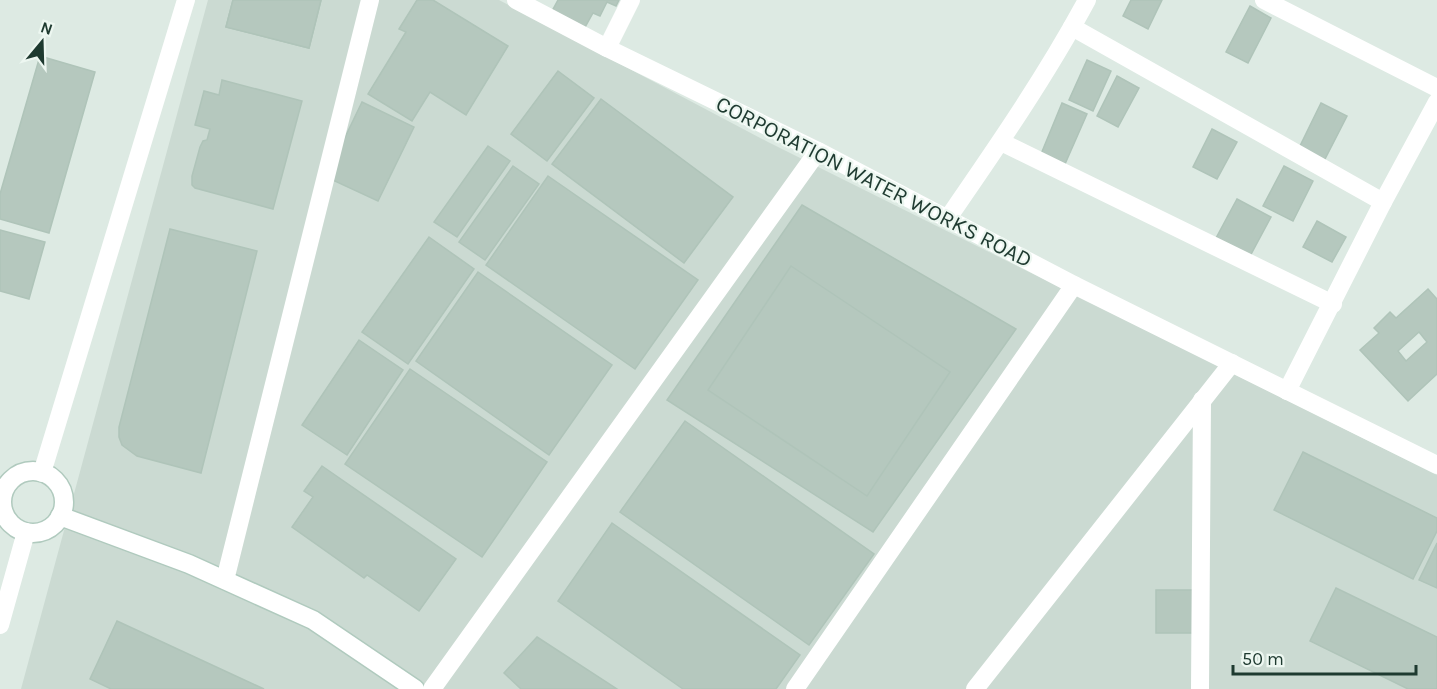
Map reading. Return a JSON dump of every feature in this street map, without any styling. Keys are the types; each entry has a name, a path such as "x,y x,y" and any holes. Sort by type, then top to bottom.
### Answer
{"street":[{"path":"42,473 186,0"},
{"path":"225,580 370,0"},
{"name":"CORPORATION WATER WORKS ROAD","path":"516,0 607,48 818,150 1074,285 1437,465"},
{"path":"607,48 631,0"},
{"path":"948,218 1001,142 1087,0"},
{"path":"1264,0 1437,88"},
{"path":"1072,27 1383,202"},
{"path":"1287,391 1383,202 1437,102"},
{"path":"1001,142 1333,304"},
{"path":"432,689 818,150"},
{"path":"795,689 1074,285"},
{"path":"975,689 1232,363"},
{"path":"1200,689 1202,400"},
{"path":"32,471 50,476 62,490 63,508 60,516 46,530 26,532 17,528 2,513 3,485 14,477 32,471"},
{"path":"60,516 189,564 313,620 415,689"},
{"path":"0,625 26,532"}],"shaded area":[{"path":"208,0 499,0 768,142 1437,475 1437,689 21,689"}],"building":[{"path":"233,0 321,0 309,48 226,27"},
{"path":"233,0 321,0 309,48 226,27"},
{"path":"417,0 433,0 508,46 466,115 430,92 412,121 368,94 406,32 399,29"},
{"path":"558,0 619,0 616,6 607,2 600,16 593,13 584,29 551,13"},
{"path":"1131,0 1162,0 1148,29 1123,16"},
{"path":"1250,6 1271,18 1248,63 1226,52"},
{"path":"40,56 95,72 49,233 0,219 0,194"},
{"path":"1087,60 1111,71 1093,111 1069,100"},
{"path":"558,71 594,98 547,161 511,134"},
{"path":"1117,76 1139,88 1118,127 1097,116"},
{"path":"222,80 302,101 273,209 195,188 192,185 192,176 200,147 203,141 207,140 210,129 195,125 204,91 219,95"},
{"path":"601,99 733,197 684,263 552,164"},
{"path":"362,102 414,127 378,201 326,177"},
{"path":"1062,103 1087,114 1065,164 1041,154"},
{"path":"1321,103 1347,116 1324,161 1299,148"},
{"path":"1212,129 1237,142 1217,179 1193,167"},
{"path":"488,146 510,161 457,237 434,222"},
{"path":"513,166 539,184 485,260 459,242"},
{"path":"1284,166 1313,181 1293,221 1263,206"},
{"path":"548,176 698,280 635,369 486,265"},
{"path":"1237,199 1271,217 1249,258 1215,240"},
{"path":"802,205 1016,329 873,532 667,400"},
{"path":"1317,221 1346,237 1332,262 1303,247"},
{"path":"170,229 257,251 201,473 137,456 122,445 119,437 119,427"},
{"path":"0,230 45,242 29,299 0,291"},
{"path":"429,237 474,269 408,364 362,332"},
{"path":"791,266 950,372 867,496 708,390"},
{"path":"478,272 612,365 549,455 416,361"},
{"path":"1428,289 1437,299 1437,374 1408,401 1360,350 1379,333 1374,328 1390,312 1396,318","holes":["1419,332 1427,342 1406,361 1398,351"]},
{"path":"359,340 403,370 347,455 302,425"},
{"path":"410,369 547,462 482,557 345,464"},
{"path":"685,421 874,554 809,645 620,512"},
{"path":"1303,452 1437,518 1437,531 1413,579 1274,510"},
{"path":"322,466 456,559 419,611 367,575 364,578 292,527 313,497 304,491"},
{"path":"612,523 800,655 776,689 683,689 558,601"},
{"path":"1437,543 1437,588 1419,580"},
{"path":"1336,588 1437,637 1437,689 1408,689 1310,641"},
{"path":"1156,590 1193,590 1193,633 1156,633"},
{"path":"117,621 264,689 111,689 90,679"},
{"path":"537,637 617,689 521,689 504,673"}]}
